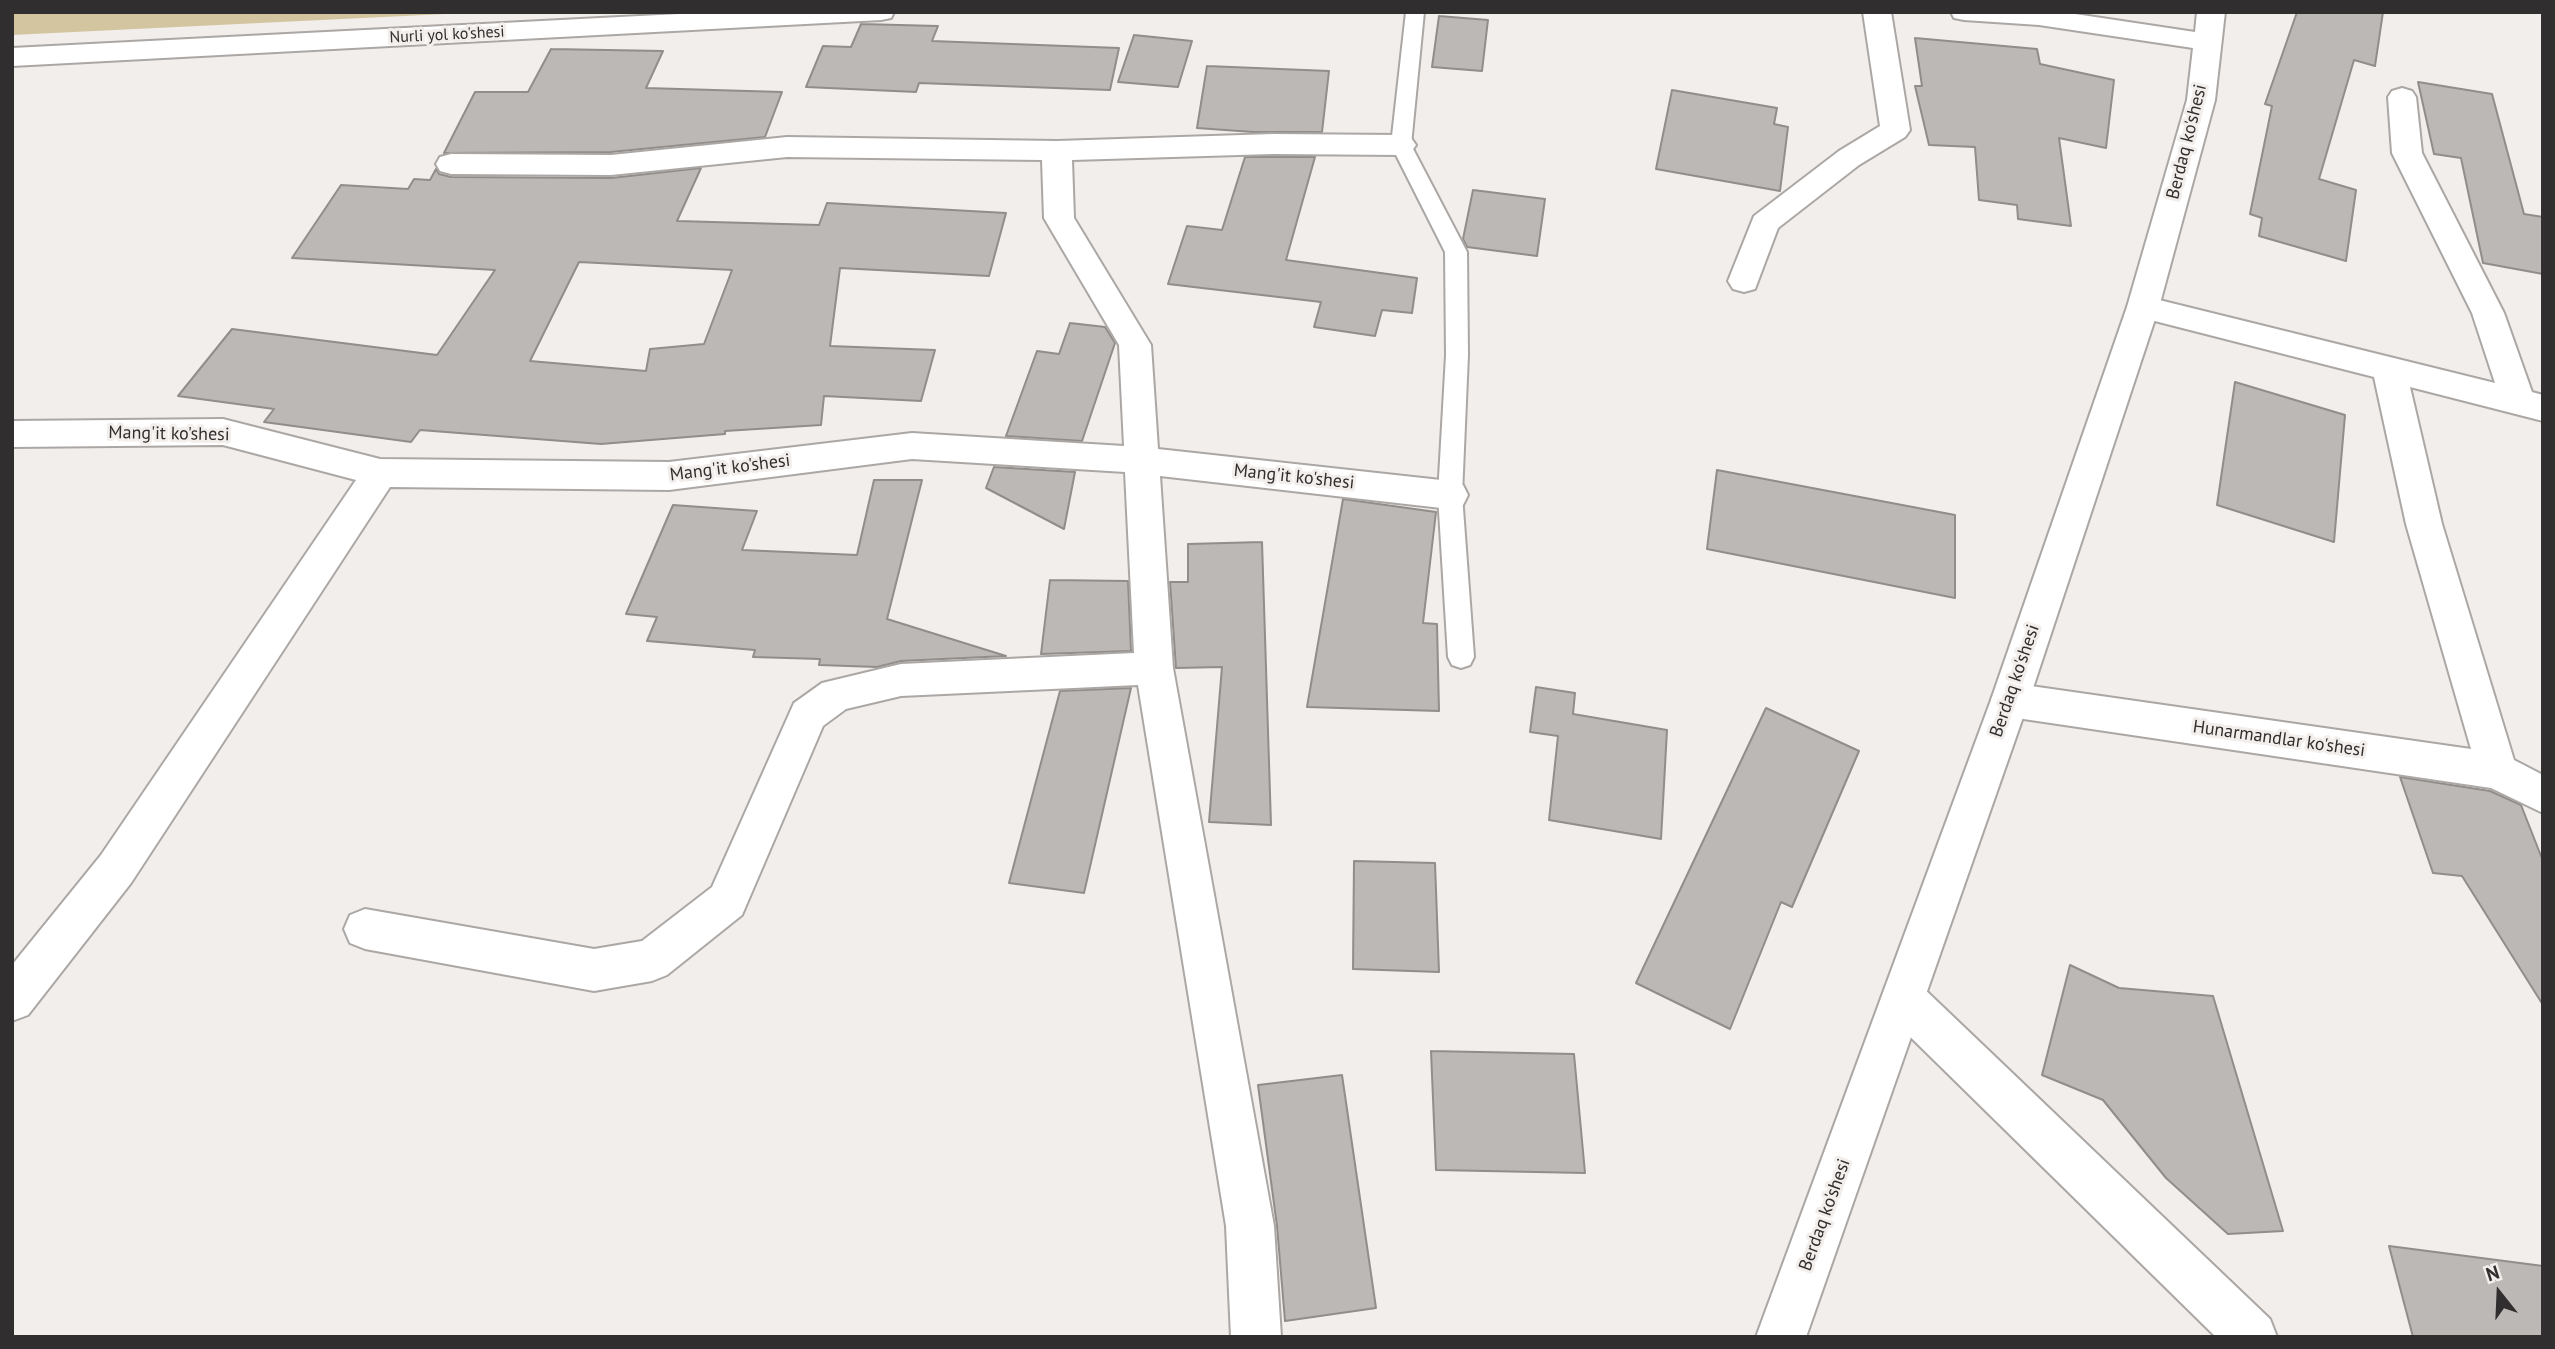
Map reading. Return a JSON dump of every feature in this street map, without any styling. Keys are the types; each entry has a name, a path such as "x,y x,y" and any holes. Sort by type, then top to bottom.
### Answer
{"street":[{"name":"Nurli yol ko'shesi","path":"12,57 881,12"},
{"path":"1744,281 1765,223 1849,158 1895,130 1877,12"},
{"path":"1965,12 2208,20"},
{"name":"Berdaq ko'shesi","path":"1781,1337 2010,700 2143,307 2202,100 2208,20"},
{"path":"2402,97 2407,153 2530,405"},
{"path":"451,164 611,165 787,147 1057,151 1273,144 1401,145"},
{"path":"1057,151 1059,218 1135,345 1154,668 1250,1226 1256,1337"},
{"path":"2143,307 2530,405"},
{"path":"2389,370 2424,524 2497,771"},
{"name":"Mang'it ko'shesi","path":"12,434 223,432 380,473 669,476 912,446 1141,460 1450,495"},
{"path":"12,1000 116,869 380,473"},
{"path":"365,929 594,970 652,960 727,901 808,715 836,695 901,680 1154,668"},
{"name":"Hunarmandlar ko'shesi","path":"2010,700 2497,771 2543,794"},
{"path":"1903,999 2252,1337"}],"lane":[{"path":"1415,12 1401,145 1456,252 1457,355 1450,495 1461,657"}],"shaded area":[{"path":"12,12 487,12 12,35"}],"building":[{"path":"2297,12 2383,12 2375,66 2354,60 2319,179 2356,190 2346,261 2259,236 2262,218 2250,214 2272,106 2265,104"},
{"path":"1439,16 1488,20 1482,71 1432,67"},
{"path":"861,24 938,26 932,41 1119,48 1110,90 919,83 916,92 806,87 823,46 851,47"},
{"path":"1134,35 1192,41 1178,87 1118,82"},
{"path":"1915,38 2037,49 2040,64 2114,80 2106,148 2059,138 2071,226 2018,219 2017,205 1979,200 1975,147 1929,145 1915,86 1922,86"},
{"path":"551,49 663,51 646,88 782,92 765,137 611,152 444,153 475,92 528,92"},
{"path":"1207,66 1329,71 1322,132 1253,132 1197,128"},
{"path":"2418,82 2492,94 2524,214 2543,217 2543,274 2483,263 2461,158 2434,154"},
{"path":"1672,90 1777,108 1774,124 1788,127 1780,191 1656,169"},
{"path":"1245,157 1315,157 1286,260 1417,278 1412,313 1382,310 1375,336 1314,327 1321,302 1168,284 1187,226 1222,230"},
{"path":"701,168 677,221 819,225 827,203 1006,213 989,276 840,268 830,346 935,350 921,401 824,396 821,425 725,431 725,434 601,444 420,430 411,442 264,422 274,409 178,396 232,329 437,355 495,270 292,258 341,185 408,189 414,179 430,180 436,169 439,174 451,177 611,178","holes":["579,262 732,270 704,344 650,349 646,371 530,361"]},
{"path":"1473,190 1545,199 1537,256 1467,247 1463,239"},
{"path":"1070,323 1105,327 1115,343 1082,441 1006,436 1037,351 1059,354"},
{"path":"2235,382 2345,415 2334,542 2217,505"},
{"path":"994,467 1075,472 1064,529 986,488"},
{"path":"1717,470 1955,515 1955,598 1707,549"},
{"path":"874,480 922,480 887,619 1006,656 901,661 877,667 819,665 820,659 753,657 755,650 647,641 657,617 626,614 673,505 757,511 742,550 857,555"},
{"path":"1343,499 1436,512 1423,623 1437,624 1439,711 1307,707"},
{"path":"1262,542 1271,825 1209,822 1222,667 1176,668 1170,582 1188,582 1188,544"},
{"path":"1050,580 1128,581 1131,651 1041,654"},
{"path":"1536,687 1575,693 1573,714 1667,730 1661,839 1549,820 1558,736 1530,732"},
{"path":"1131,688 1084,893 1009,883 1060,691"},
{"path":"1766,708 1859,751 1792,907 1781,902 1730,1029 1636,983"},
{"path":"2400,777 2490,791 2521,805 2543,861 2543,1005 2462,876 2433,873"},
{"path":"1354,861 1435,863 1439,972 1353,969"},
{"path":"2070,965 2119,988 2213,996 2283,1231 2228,1234 2166,1178 2103,1100 2042,1075"},
{"path":"1431,1051 1574,1054 1585,1173 1436,1170"},
{"path":"1342,1075 1376,1308 1285,1321 1277,1226 1258,1085"},
{"path":"2389,1246 2543,1266 2543,1337 2413,1337"}]}
